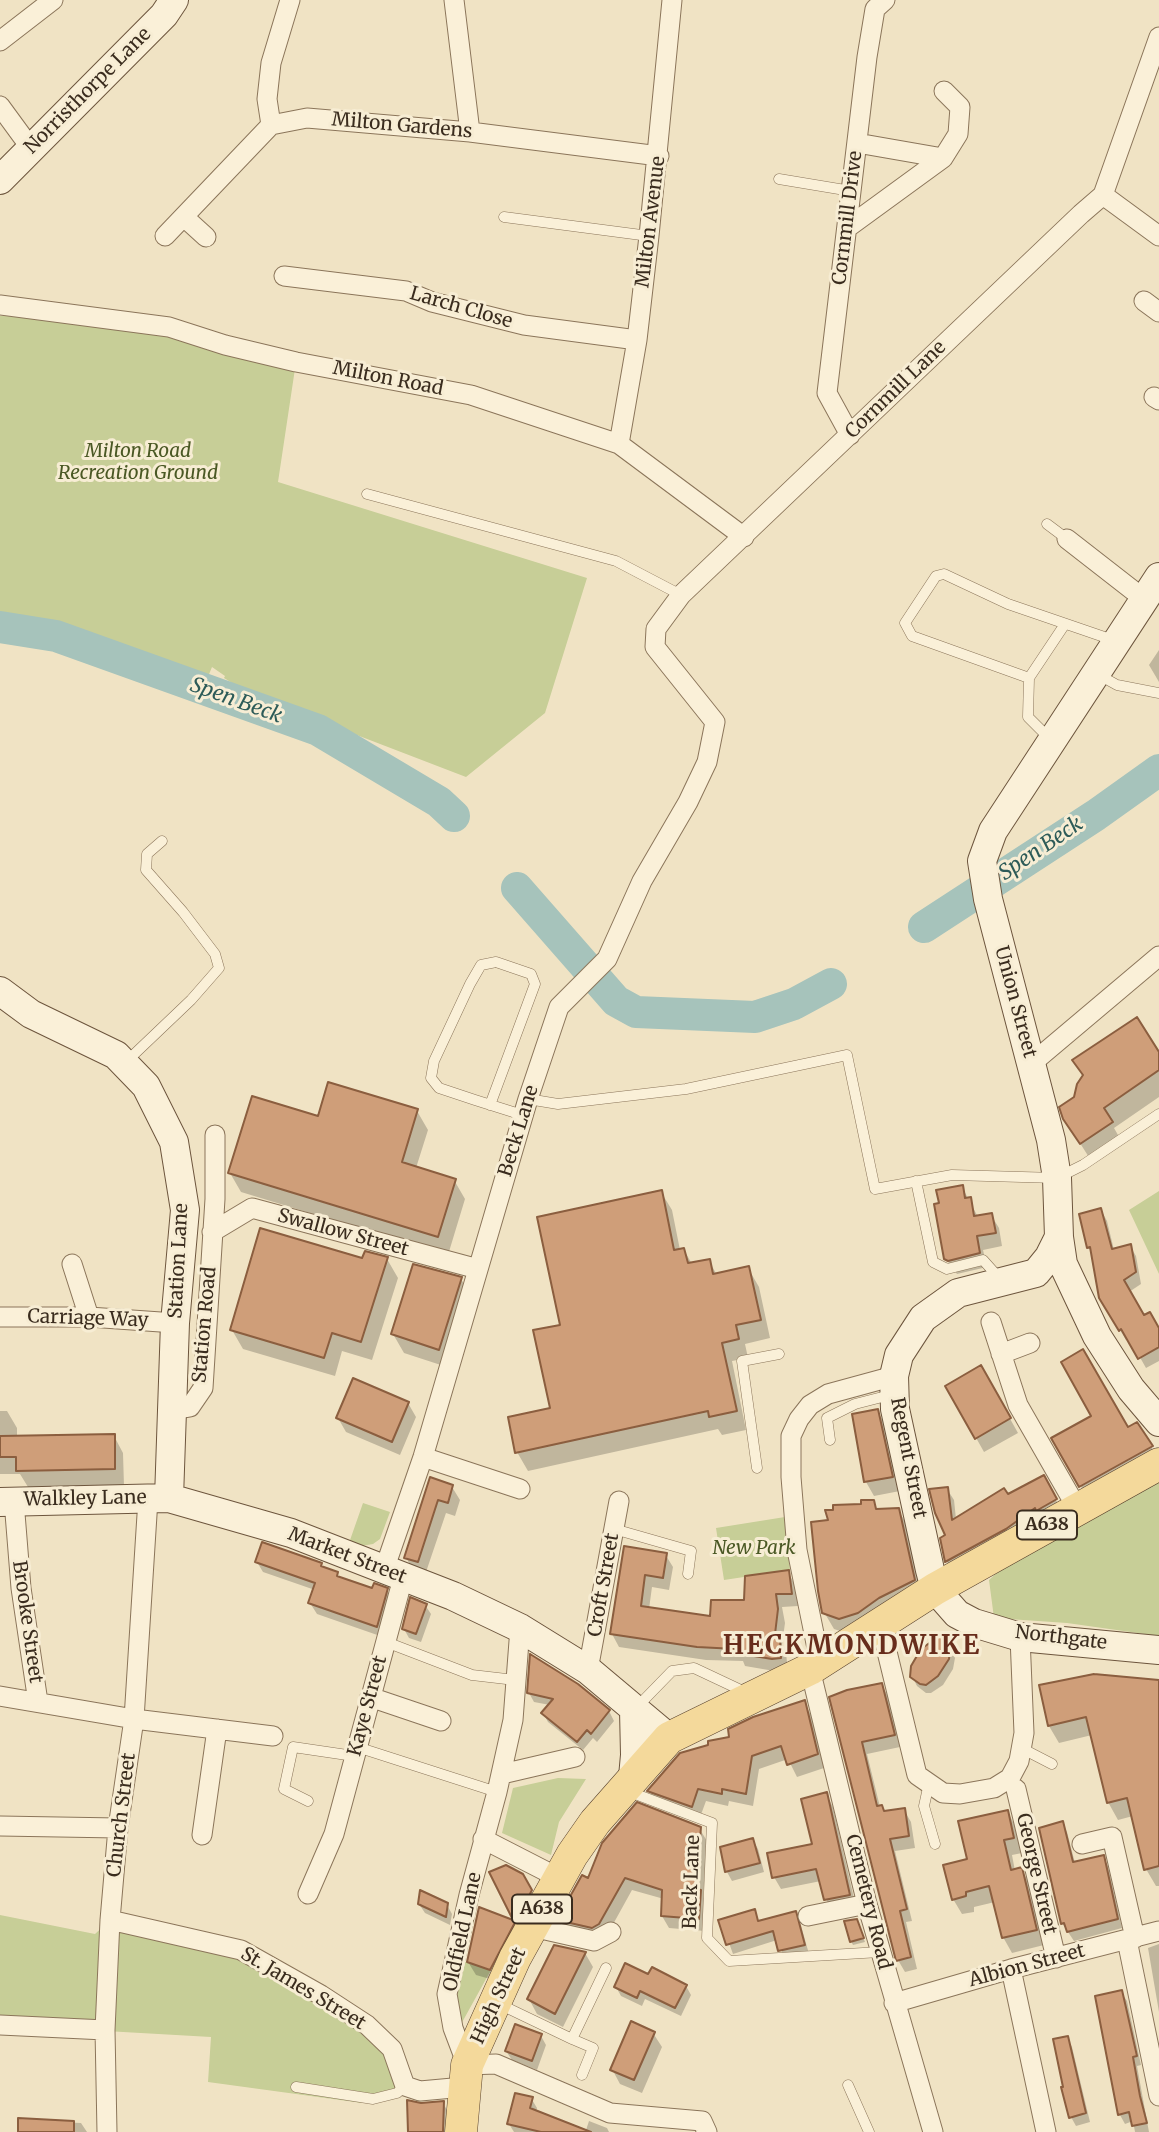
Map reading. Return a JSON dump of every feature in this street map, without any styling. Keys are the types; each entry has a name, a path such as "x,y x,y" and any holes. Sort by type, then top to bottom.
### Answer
{"main road":[{"name":"A638","path":"669,1738 815,1666 935,1589 1159,1464"},
{"name":"High Street","path":"461,2132 466,2076 496,2002 532,1927 595,1822 669,1738"}],"street":[{"path":"0,41 53,0"},
{"name":"Norristhorpe Lane","path":"0,180 164,15 174,0"},
{"path":"165,236 271,125 267,99 271,64 290,0"},
{"path":"454,0 470,132"},
{"name":"Milton Avenue","path":"619,444 637,340 659,156 672,0"},
{"name":"Cornmill Drive","path":"850,435 827,393 875,9 885,0"},
{"name":"Cornmill Lane","path":"715,722 655,647 656,629 681,595 1103,195 1159,37"},
{"path":"847,228 943,158 958,135 960,107 944,91"},
{"path":"0,106 30,147"},
{"name":"Milton Gardens","path":"271,125 307,118 470,132 659,156"},
{"path":"857,143 943,158"},
{"path":"1103,195 1159,236"},
{"path":"184,216 206,237"},
{"name":"Larch Close","path":"284,276 406,291 432,302 524,326 637,340"},
{"name":"Milton Road","path":"0,305 169,327 225,345 296,362 471,395 619,444 744,537"},
{"name":"Union Street","path":"1067,539 1152,588 993,831 982,861 988,899 1051,1140 1057,1178 1059,1237 1063,1264 1097,1336 1132,1389 1159,1422"},
{"name":"Beck Lane","path":"393,1574 423,1457 525,1107 559,1007 607,959 642,881 688,802 707,762 715,722"},
{"path":"1031,1064 1159,956"},
{"name":"Station Lane","path":"0,991 31,1014 116,1055 146,1086 174,1142 185,1210 175,1322 173,1410"},
{"name":"Station Road","path":"173,1410 190,1407 202,1388 215,1135"},
{"name":"Swallow Street","path":"212,1232 252,1208 478,1269"},
{"name":"Regent Street","path":"935,1589 898,1423 894,1385 899,1355 923,1318 958,1293 1036,1273 1049,1258 1059,1237"},
{"path":"72,1264 89,1317"},
{"name":"Regent Street","path":"1013,1279 1053,1283 1079,1298"},
{"name":"Carriage Way","path":"0,1317 89,1317 175,1322"},
{"path":"991,1322 1018,1405 1077,1508"},
{"path":"1001,1354 1030,1343"},
{"name":"Cemetery Road","path":"894,1385 828,1394 810,1405 791,1436 791,1477 797,1550 815,1666 867,1904 933,2132"},
{"path":"159,1498 173,1410"},
{"path":"423,1457 520,1489"},
{"name":"Walkley Lane","path":"7,1501 159,1498"},
{"name":"Market Street","path":"159,1498 291,1533 453,1596 520,1628 588,1670 669,1738"},
{"name":"Church Street","path":"107,2132 106,2024 110,1920 118,1828 134,1719 159,1498"},
{"name":"Brooke Street","path":"7,1501 38,1702"},
{"name":"Croft Street","path":"588,1670 619,1501"},
{"name":"Kaye Street","path":"308,1894 334,1834 356,1752 385,1641 393,1574"},
{"name":"Northgate","path":"935,1589 957,1614 974,1623 1020,1637 1159,1650"},
{"path":"880,1623 917,1775 936,1788 960,1794 994,1788 1010,1778 1019,1761 1024,1733 1020,1637"},
{"name":"Oldfield Lane","path":"466,2076 447,1994 513,1720 520,1628"},
{"path":"0,1696 134,1719 273,1736"},
{"path":"370,1697 441,1721"},
{"path":"628,1783 635,1755 634,1710"},
{"path":"202,1835 217,1729"},
{"path":"499,1783 575,1757"},
{"name":"George Street","path":"1016,1789 1056,1958"},
{"path":"0,1826 118,1828"},
{"path":"1082,1844 1112,1837 1159,2096"},
{"path":"483,1839 559,1878"},
{"path":"808,1916 867,1904"},
{"name":"St. James Street","path":"110,1920 241,1950 253,1956 367,2025 392,2049 405,2086"},
{"path":"532,1927 594,1941 611,1932"},
{"name":"Albion Street","path":"894,2003 1011,1969 1159,1931"},
{"path":"1011,1969 1046,2132"},
{"path":"0,2025 106,2024"},
{"path":"405,2086 420,2091 496,2064 610,2113 702,2122 707,2132"}],"lane":[{"path":"779,179 851,191"},
{"path":"504,217 649,236"},
{"path":"367,494 616,561 681,595"},
{"path":"1047,523 1067,539"},
{"path":"1029,678 912,636 905,624 936,576 944,574 1008,604 1117,641"},
{"path":"1051,741 1028,717 1029,678 1065,624"},
{"path":"1095,674 1117,685 1159,693"},
{"path":"124,1064 200,991 219,968 215,954 146,870 147,854 162,841"},
{"path":"490,1105 510,1045 535,984 531,974 496,962 481,965 470,984 434,1061 431,1079 439,1088 490,1105 525,1107 686,1089 846,1055 874,1189 952,1175 1057,1178 1083,1165 1159,1114"},
{"path":"916,1181 933,1262 947,1269 983,1260 1013,1279"},
{"path":"757,1468 742,1361 779,1354"},
{"path":"830,1440 827,1418 894,1385"},
{"path":"614,1529 691,1551 688,1574"},
{"path":"385,1641 472,1675 515,1680"},
{"path":"634,1710 672,1671 694,1668 753,1696"},
{"path":"308,1801 284,1789 293,1746 356,1752 499,1783"},
{"path":"1021,1748 1052,1764"},
{"name":"Back Lane","path":"628,1783 712,1823 707,1938 729,1961 880,1952"},
{"path":"935,1844 924,1806 936,1788"},
{"path":"572,2039 606,1968"},
{"path":"496,2002 593,2048 582,2075"},
{"path":"848,2085 869,2132"},
{"path":"296,2087 373,2099 397,2092 405,2086"}],"green space":[{"name":"Milton Road Recreation Ground","path":"0,316 111,318 296,362 278,482 587,578 545,713 466,777 250,694 212,667 203,689 0,631"},
{"path":"1159,1191 1159,1274 1129,1210"},
{"path":"1159,1481 1159,1636 1067,1623 994,1618 989,1580 1002,1568"},
{"path":"363,1503 390,1512 380,1539 373,1544 361,1546 349,1543"},
{"name":"New Park","path":"785,1517 790,1570 724,1580 716,1528"},
{"path":"558,1778 586,1779 559,1822 551,1855 502,1833 513,1788"},
{"path":"0,1915 95,1934 110,1920 241,1950 392,2049 397,2093 362,2103 208,2082 211,2037 0,2025"},
{"path":"465,1962 491,1970 460,2026 456,1998"}],"building":[{"path":"1137,1017 1159,1052 1159,1070 1104,1108 1113,1122 1080,1144 1063,1119 1059,1107 1074,1097 1077,1084 1083,1075 1072,1060"},
{"path":"328,1082 418,1109 402,1162 456,1179 438,1237 228,1173 252,1096 318,1116"},
{"path":"963,1185 965,1198 971,1197 974,1216 992,1213 996,1233 977,1236 980,1253 948,1261 944,1259 934,1204 939,1203 936,1190"},
{"path":"662,1190 674,1250 684,1248 688,1263 710,1259 713,1274 749,1266 761,1320 736,1325 739,1339 722,1343 737,1411 709,1417 708,1411 515,1453 508,1417 550,1408 533,1330 560,1325 537,1217"},
{"path":"1101,1208 1112,1249 1131,1244 1136,1272 1124,1280 1144,1315 1150,1312 1159,1328 1159,1347 1138,1359 1099,1298 1090,1247 1087,1248 1079,1214"},
{"path":"260,1228 362,1258 365,1251 388,1257 361,1342 332,1333 324,1358 230,1330"},
{"path":"413,1264 462,1277 439,1350 391,1334"},
{"path":"1083,1349 1128,1427 1137,1422 1153,1446 1079,1487 1051,1438 1091,1416 1061,1362"},
{"path":"981,1365 1011,1418 975,1439 945,1386"},
{"path":"353,1378 409,1402 392,1442 336,1418"},
{"path":"878,1409 893,1477 864,1482 852,1414"},
{"path":"115,1434 115,1469 16,1471 16,1457 0,1457 0,1436"},
{"path":"1044,1475 1057,1499 1036,1511 1035,1508 1006,1529 945,1562 940,1538 945,1535 935,1513 929,1489 948,1487 952,1520 1004,1488 1008,1494"},
{"path":"430,1477 453,1485 448,1503 438,1500 418,1562 404,1558"},
{"path":"861,1500 874,1500 876,1509 899,1508 915,1580 879,1598 858,1613 839,1619 822,1613 811,1522 828,1520 825,1510 833,1510 833,1505 861,1504"},
{"path":"262,1542 322,1563 321,1566 338,1572 337,1576 372,1588 374,1583 388,1588 377,1627 308,1603 315,1583 255,1562"},
{"path":"624,1546 667,1553 663,1578 645,1575 641,1606 710,1616 711,1600 744,1600 745,1576 789,1570 792,1594 776,1594 778,1609 775,1634 780,1638 781,1658 736,1653 736,1649 697,1647 610,1634"},
{"path":"410,1597 427,1604 416,1634 402,1629"},
{"path":"938,1637 946,1637 950,1648 949,1659 938,1676 926,1685 920,1684 910,1677 911,1666 921,1649"},
{"path":"530,1654 578,1684 610,1710 591,1734 587,1730 577,1742 541,1713 553,1699 527,1693"},
{"path":"1094,1674 1159,1680 1159,1866 1144,1870 1127,1798 1107,1803 1086,1717 1048,1726 1039,1685"},
{"path":"882,1683 895,1735 862,1742 877,1806 882,1805 884,1811 905,1808 909,1836 890,1839 907,1909 900,1911 911,1957 896,1961 829,1697 847,1690"},
{"path":"805,1700 818,1754 787,1765 781,1746 752,1756 746,1794 722,1789 722,1794 698,1789 692,1807 647,1791 680,1753 708,1745 708,1741 729,1737 728,1729 753,1717"},
{"path":"827,1792 850,1895 824,1900 816,1869 772,1878 767,1853 812,1844 801,1799"},
{"path":"637,1802 701,1827 696,1889 701,1890 699,1919 661,1916 662,1890 625,1878 599,1924 592,1928 557,1920 582,1875 588,1878 602,1843"},
{"path":"1008,1810 1014,1838 1004,1840 1011,1870 1022,1867 1037,1930 1002,1938 989,1886 966,1892 966,1896 952,1900 943,1865 967,1859 958,1821"},
{"path":"1063,1821 1073,1862 1104,1855 1118,1919 1067,1932 1064,1923 1061,1924 1039,1828"},
{"path":"753,1838 760,1863 725,1872 720,1847"},
{"path":"506,1865 523,1874 532,1890 490,1970 467,1962 479,1907 513,1920 489,1872"},
{"path":"420,1890 448,1903 446,1917 418,1904"},
{"path":"755,1909 758,1921 796,1911 805,1945 778,1951 773,1931 726,1945 718,1920"},
{"path":"857,1919 864,1938 850,1942 844,1921"},
{"path":"554,1945 586,1952 555,2014 527,1999"},
{"path":"625,1963 648,1974 652,1967 687,1985 675,2008 640,1991 637,1998 614,1987"},
{"path":"1122,1990 1137,2056 1133,2057 1147,2123 1132,2126 1129,2112 1118,2115 1095,1996"},
{"path":"631,2021 655,2032 634,2080 610,2070"},
{"path":"515,2024 542,2034 532,2061 505,2051"},
{"path":"1068,2036 1086,2113 1069,2118 1053,2039"},
{"path":"515,2093 533,2097 530,2108 591,2132 541,2132 507,2124"},
{"path":"407,2100 421,2103 444,2101 443,2132 408,2132"},
{"path":"18,2118 74,2121 74,2132 18,2132"}],"waterway":[{"name":"Spen Beck","path":"0,627 56,636 318,730 439,802 454,816"},
{"name":"Spen Beck","path":"924,927 1096,815 1159,770"},
{"name":"Spen Beck","path":"517,888 616,1001 636,1012 755,1017 794,1004 831,984"}],"district":[{"name":"HECKMONDWIKE","path":"852,1647"}]}
